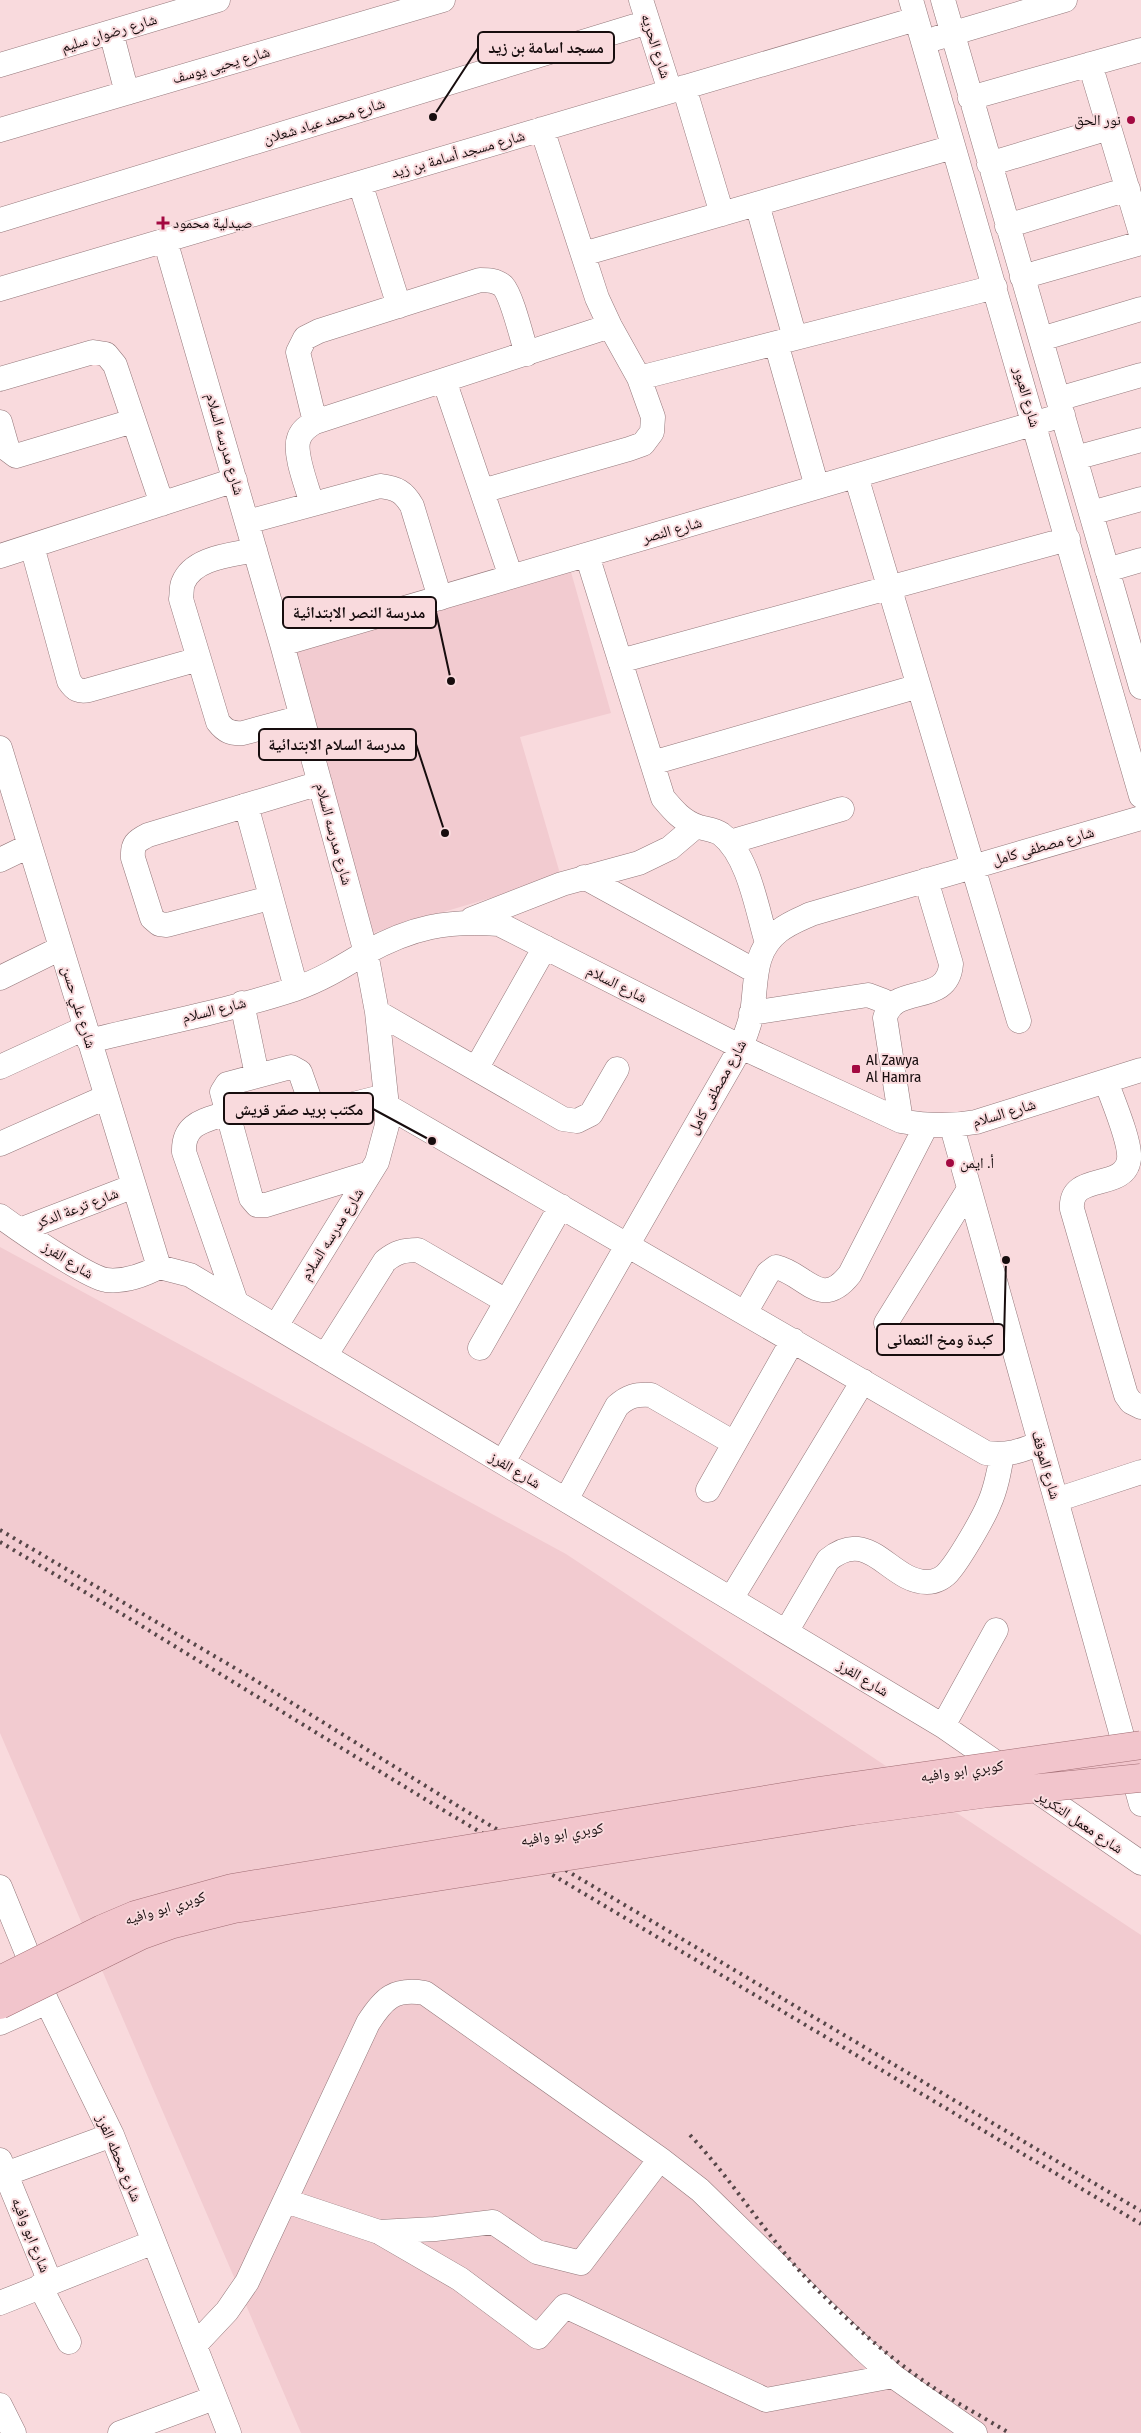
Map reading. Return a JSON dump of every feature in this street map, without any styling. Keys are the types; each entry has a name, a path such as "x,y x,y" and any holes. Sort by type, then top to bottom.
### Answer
{"main road":[{"path":"1018,1780 1138,1761"},
{"name":"كوبري ابو وافيه","path":"0,1980 134,1915 232,1888 819,1791 1138,1761"},
{"name":"كوبري ابو وافيه","path":"6,2015 142,1935 170,1925 234,1909 854,1811 989,1794 1138,1761"}],"street":[{"name":"شارع رضوان سليم","path":"0,65 218,0"},
{"name":"شارع يحيى يوسف","path":"0,130 127,93 382,9 442,0"},
{"name":"شارع العبور","path":"943,0 1107,570 1132,624 1141,687"},
{"path":"923,42 1065,0"},
{"name":"شارع العبور","path":"914,9 1035,423 1141,796"},
{"name":"شارع مسجد أسامة بن زيد","path":"0,289 677,89 914,9"},
{"name":"شارع الحريه","path":"645,11 677,89 722,214"},
{"name":"شارع محمد عياد شعلان","path":"0,220 645,11"},
{"path":"111,32 127,93"},
{"path":"970,98 1141,50"},
{"path":"1090,64 1141,234"},
{"path":"989,164 1109,128"},
{"path":"482,491 643,444 652,432 653,417 639,378 610,326 597,298 542,129"},
{"path":"583,254 954,147"},
{"path":"360,183 399,306"},
{"path":"1007,226 1128,190"},
{"path":"757,204 816,487"},
{"name":"شارع مدرسه السلام","path":"165,240 302,716 366,953 377,1012 386,1101 387,1125 384,1144 370,1173 276,1326"},
{"path":"1022,278 1141,243"},
{"path":"315,422 298,352 305,338 319,331 480,280 492,280 502,286 508,295 527,354"},
{"path":"639,378 995,287"},
{"path":"1041,339 1141,309"},
{"path":"312,504 297,451 298,439 305,428 315,422 610,326"},
{"path":"0,379 100,352 112,358 162,504"},
{"name":"شارع النصر","path":"282,644 1035,423 1061,407 1141,375"},
{"path":"444,380 512,577"},
{"path":"0,422 8,450 16,456 133,421"},
{"path":"1075,458 1141,440"},
{"path":"856,476 1019,1021"},
{"path":"0,556 235,480"},
{"path":"247,522 380,486 394,487 405,494 412,506 440,598"},
{"path":"1091,513 1141,499"},
{"path":"620,661 1068,539"},
{"path":"32,546 69,681 74,688 81,692 198,658"},
{"path":"255,550 204,562 191,570 183,583 181,599 218,722 224,729 233,734 243,733 302,716"},
{"path":"587,554 663,798 678,816 696,826 719,832 730,842 742,860 767,943"},
{"path":"1107,570 1141,560"},
{"path":"652,763 919,686"},
{"name":"شارع علي حسن","path":"2,762 159,1267"},
{"path":"270,898 167,925 159,924 152,918 133,858 133,849 136,841 148,835 320,783"},
{"path":"246,805 296,988"},
{"path":"730,842 842,809"},
{"name":"شارع مصطفى كامل","path":"503,1462 741,1046 752,1013 755,971 759,956 767,943 780,930 811,914 1141,818"},
{"path":"466,921 584,877 639,863 670,848 696,826"},
{"path":"0,860 29,846"},
{"path":"584,877 755,971"},
{"path":"901,1121 885,1018 889,1008 902,999 936,990 947,979 950,972 950,964 926,880"},
{"name":"شارع السلام","path":"0,1067 87,1034 242,1003 296,988 331,975 366,953 400,936 432,926 466,921 499,924 741,1046 901,1121 926,1126 952,1127 976,1122 1141,1070"},
{"path":"476,1069 545,947"},
{"path":"0,978 61,948"},
{"path":"752,1013 868,995 884,1001 889,1008"},
{"path":"242,1003 257,1075"},
{"path":"377,1012 563,1119 577,1121 591,1114 617,1069"},
{"path":"370,1173 266,1205 257,1205 251,1198 227,1114 222,1096 224,1088 227,1084 286,1067 296,1069 303,1077 312,1108 316,1112 386,1101 561,1206 986,1453 1002,1456 1018,1453 1040,1443"},
{"path":"1106,1081 1128,1146 1129,1160 1122,1172 1110,1179 1077,1190 1072,1199 1072,1209 1126,1395 1131,1402 1141,1407"},
{"path":"0,1144 106,1097"},
{"path":"227,1114 196,1124 183,1141 184,1152 236,1302"},
{"path":"745,1313 768,1272 776,1267 818,1290 837,1287 845,1281 926,1126"},
{"name":"شارع الموقف","path":"952,1127 1056,1500 1138,1761 1141,1804"},
{"name":"شارع ترعة الدكر","path":"20,1230 134,1186"},
{"path":"886,1323 969,1189"},
{"path":"480,1348 561,1206"},
{"name":"شارع الفرز","path":"0,1216 98,1278 119,1280 148,1273 159,1267 190,1275 943,1726 1018,1780"},
{"path":"326,1356 385,1262 394,1254 406,1250 418,1250 506,1301"},
{"path":"708,1490 793,1340"},
{"path":"731,1599 862,1381"},
{"path":"566,1500 617,1406 627,1398 638,1394 651,1395 734,1443"},
{"path":"786,1632 828,1560 837,1552 849,1548 862,1549 916,1580 928,1582 940,1579 950,1570 989,1504 1002,1456"},
{"path":"1056,1500 1141,1472"},
{"path":"943,1726 996,1630"},
{"name":"شارع معمل التكرير","path":"1018,1780 1141,1863"},
{"name":"شارع محطه الفرز","path":"0,1887 47,2002 112,2135 229,2433"},
{"path":"0,1974 6,2015 47,2002"},
{"path":"195,2345 227,2311 247,2282 368,2023 380,2004 395,1993 410,1991 425,1993 660,2158 700,2190 893,2376 975,2433"},
{"path":"2,2170 112,2135"},
{"path":"379,2232 435,2229 493,2222 537,2252 581,2263 660,2158"},
{"name":"شارع ابو وافيه","path":"2,2170 69,2342"},
{"path":"286,2201 379,2232 460,2279 538,2337 564,2306 766,2400 893,2376"},
{"path":"0,2303 154,2242"},
{"path":"120,2433 214,2398"},
{"path":"0,2405 14,2433"}],"shaded area":[{"path":"571,572 611,713 520,737 561,877 369,934 291,649"},
{"path":"0,1247 566,1554 1141,1935 1141,2433 301,2433 0,1733"}],"railway":[{"path":"0,1530 250,1677 466,1811 1141,2211"},
{"path":"0,1542 122,1614 438,1807 1141,2224"},
{"path":"690,2135 721,2171 792,2262 837,2309 884,2351 917,2376 943,2394 1009,2433"}],"place":[{"name":"مسجد اسامة بن زيد","path":"433,117"},
{"name":"نور الحق","path":"1131,120"},
{"name":"صيدلية محمود","path":"163,223"},
{"name":"مدرسة النصر الابتدائية","path":"451,681"},
{"name":"مدرسة السلام الابتدائية","path":"445,833"},
{"name":"Al Zawya Al Hamra","path":"856,1069"},
{"name":"مكتب بريد صقر قريش","path":"432,1141"},
{"name":"أ. ايمن","path":"950,1163"},
{"name":"كبدة ومخ النعمانى","path":"1006,1260"}]}
